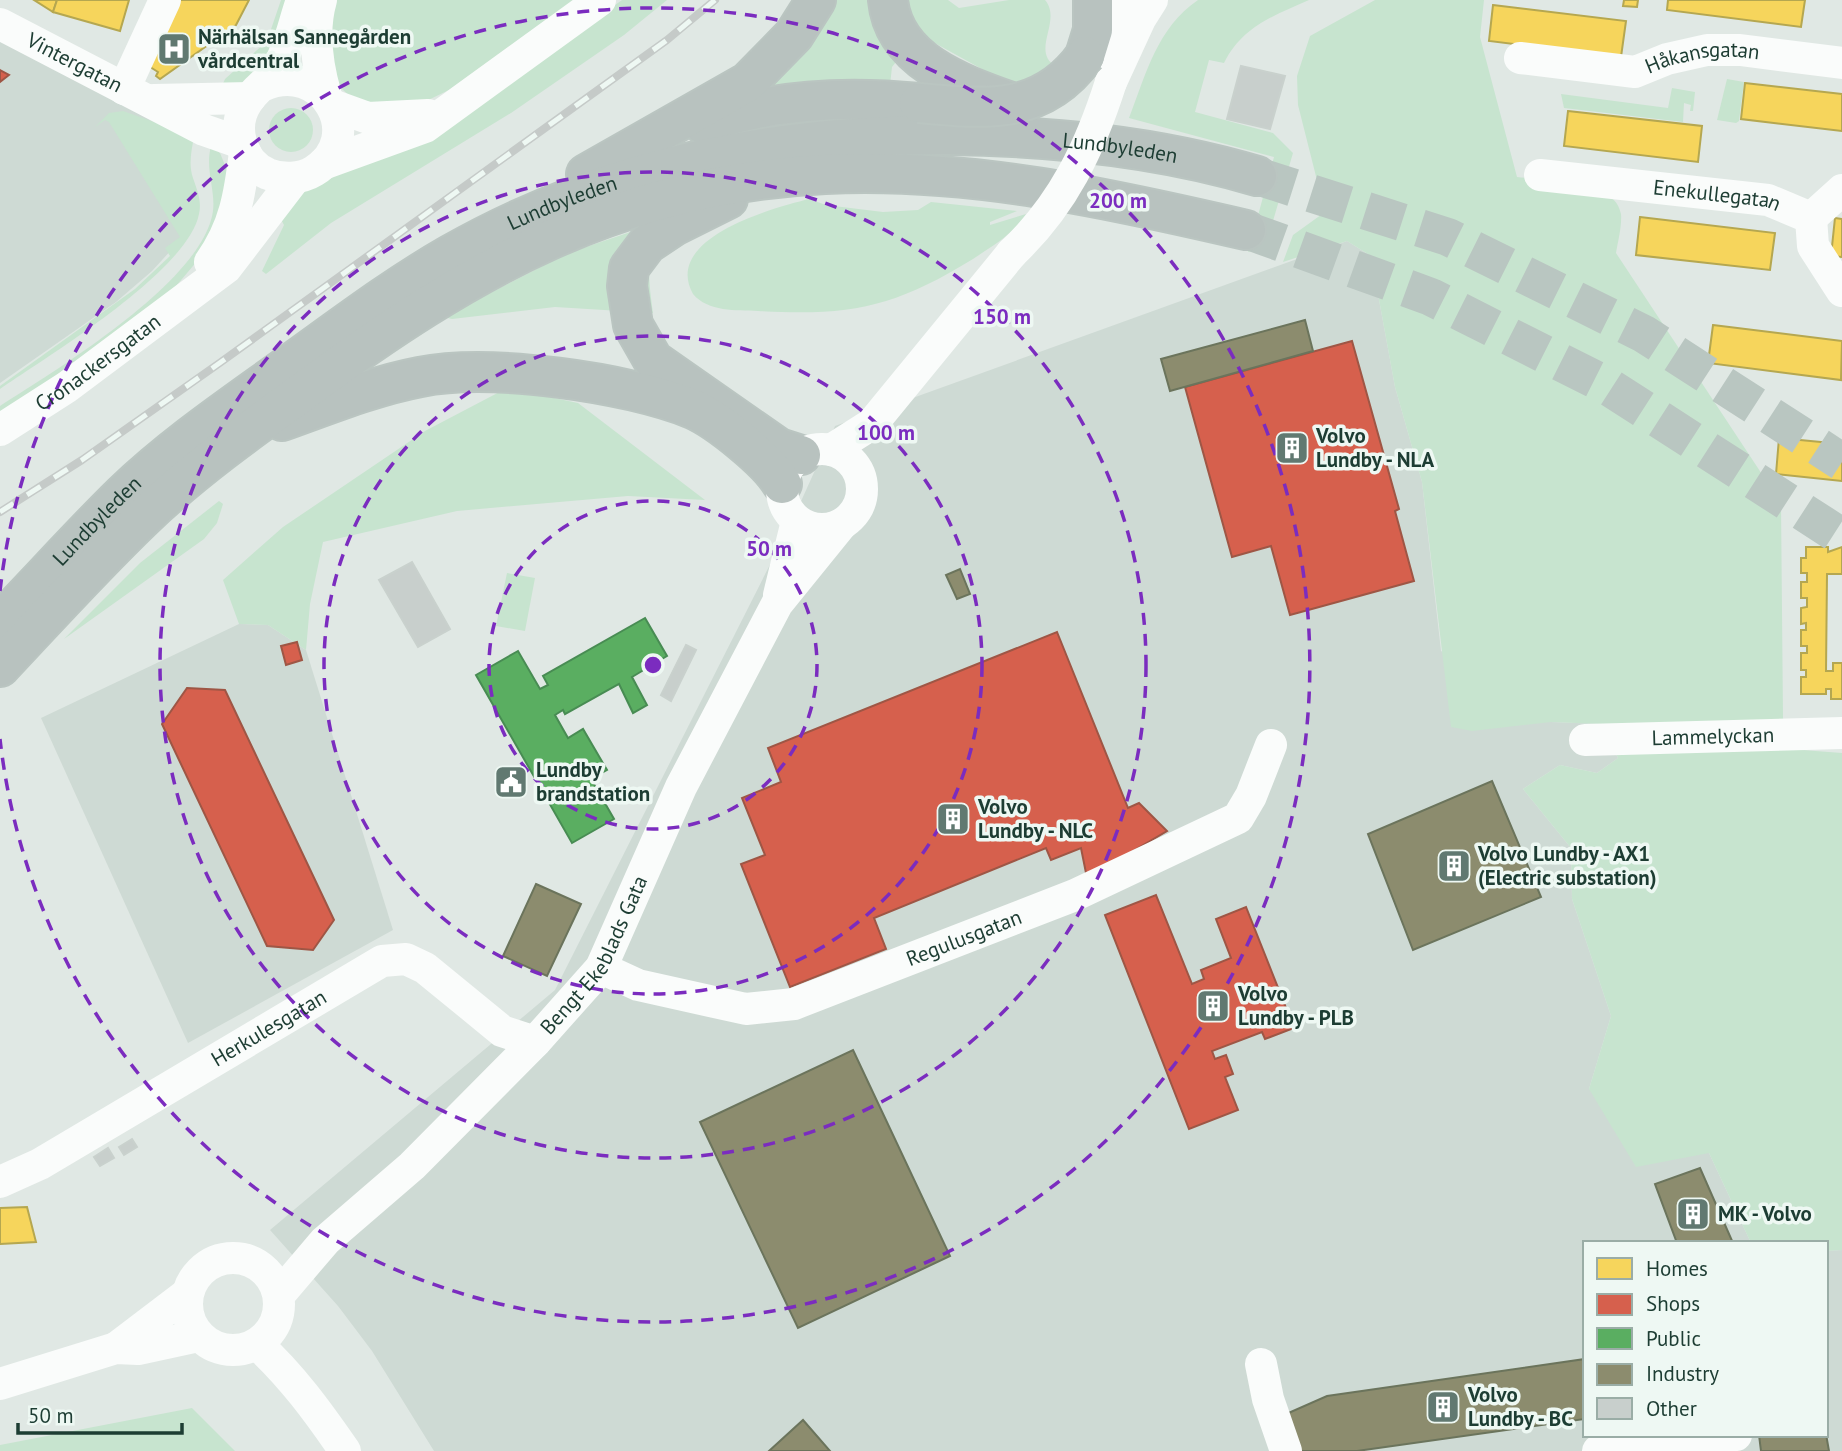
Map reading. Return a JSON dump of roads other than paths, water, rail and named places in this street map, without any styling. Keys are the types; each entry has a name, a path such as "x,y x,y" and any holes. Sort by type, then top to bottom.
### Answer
{"highway":[{"path":"505,226 552,193 748,82 770,63 794,35 816,0"},
{"path":"888,0 899,37 913,53 937,69 981,91 1132,148"},
{"path":"603,164 712,121 755,110 843,99 987,107 1023,102 1098,69 1093,30 1093,0"},
{"name":"Lundbyleden","path":"0,622 124,494 174,451 343,325 448,256 505,226 611,183 681,163 814,139 888,135 975,135 1132,148 1198,159 1257,176"},
{"name":"Lundbyleden","path":"0,667 143,518 244,434 432,301 525,249 573,229 678,195 786,177 870,173 942,175 1032,186 1157,209 1246,230"},
{"path":"786,177 716,204 647,244 629,268 627,286 633,325 653,360 779,448 817,464"},
{"path":"244,434 420,377 465,371 621,387 695,410 773,468 817,464"}],"street":[{"path":"137,94 165,0"},
{"name":"Cronackersgatan","path":"193,292 232,224 243,147 239,123 256,92 277,69 302,0"},
{"name":"Cronackersgatan","path":"0,430 67,387 226,268 309,171 332,151 337,136 337,120 329,100 317,46 317,14 321,0"},
{"path":"243,147 262,171 278,177 309,171 425,127 440,113 600,0"},
{"path":"841,525 818,530 797,521 783,498 817,464 872,424 1066,190 1098,122 1098,69 1121,0"},
{"path":"1098,69 1140,19 1152,0"},
{"name":"Vintergatan","path":"0,24 204,131 243,147"},
{"name":"Håkansgatan","path":"1520,58 1635,72 1667,59 1707,50 1740,50 1842,63"},
{"path":"256,92 291,79 310,84 329,100 368,118 440,113"},
{"name":"Vintergatan","path":"137,94 256,92"},
{"name":"Enekullegatan","path":"1540,175 1768,200 1811,218"},
{"path":"1842,190 1811,218 1813,246 1842,291"},
{"name":"Bengt Ekeblads Gata","path":"279,1295 325,1241 412,1167 535,1042 601,968 681,787 777,604 841,525 852,517 862,493 817,464"},
{"name":"Bengt Ekeblads Gata","path":"777,604 797,521"},
{"name":"Lammelyckan","path":"1585,740 1842,733"},
{"name":"Regulusgatan","path":"601,968 638,985 746,1009 794,1004 1075,895 1238,818 1251,796 1271,745"},
{"name":"Herkulesgatan","path":"0,1182 40,1164 382,961 407,959 425,968 502,1031 535,1042"},
{"name":"Bengt Ekeblads Gata","path":"261,1266 325,1241"},
{"path":"116,1348 187,1294 198,1274 216,1260 247,1259 261,1266 271,1277 279,1295 277,1320 269,1334 257,1343 243,1349 227,1350 211,1345 198,1336 188,1316 187,1294"},
{"path":"0,1384 116,1348 138,1349 198,1336"},
{"path":"257,1343 284,1369 345,1451"},
{"path":"1261,1364 1268,1399 1286,1451"},
{"path":"1598,1451 1646,1442 1710,1437"}],"tunnel":[{"path":"1257,176 1448,237 1644,334 1842,462"},
{"path":"1246,230 1431,297 1606,385 1842,537"}],"railway":[{"path":"0,512 82,460 221,362 667,40 715,0"}],"place":[{"name":"Närhälsan Sannegården vårdcentral","path":"174,49"},
{"name":"Volvo Lundby - NLA","path":"1292,448"},
{"name":"Lundby brandstation","path":"511,782"},
{"name":"Volvo Lundby - NLC","path":"953,819"},
{"name":"Volvo Lundby - AX1 (Electric substation)","path":"1454,866"},
{"name":"Volvo Lundby - PLB","path":"1213,1006"},
{"name":"MK - Volvo","path":"1693,1214"},
{"name":"Volvo Lundby - BC","path":"1443,1407"}]}
